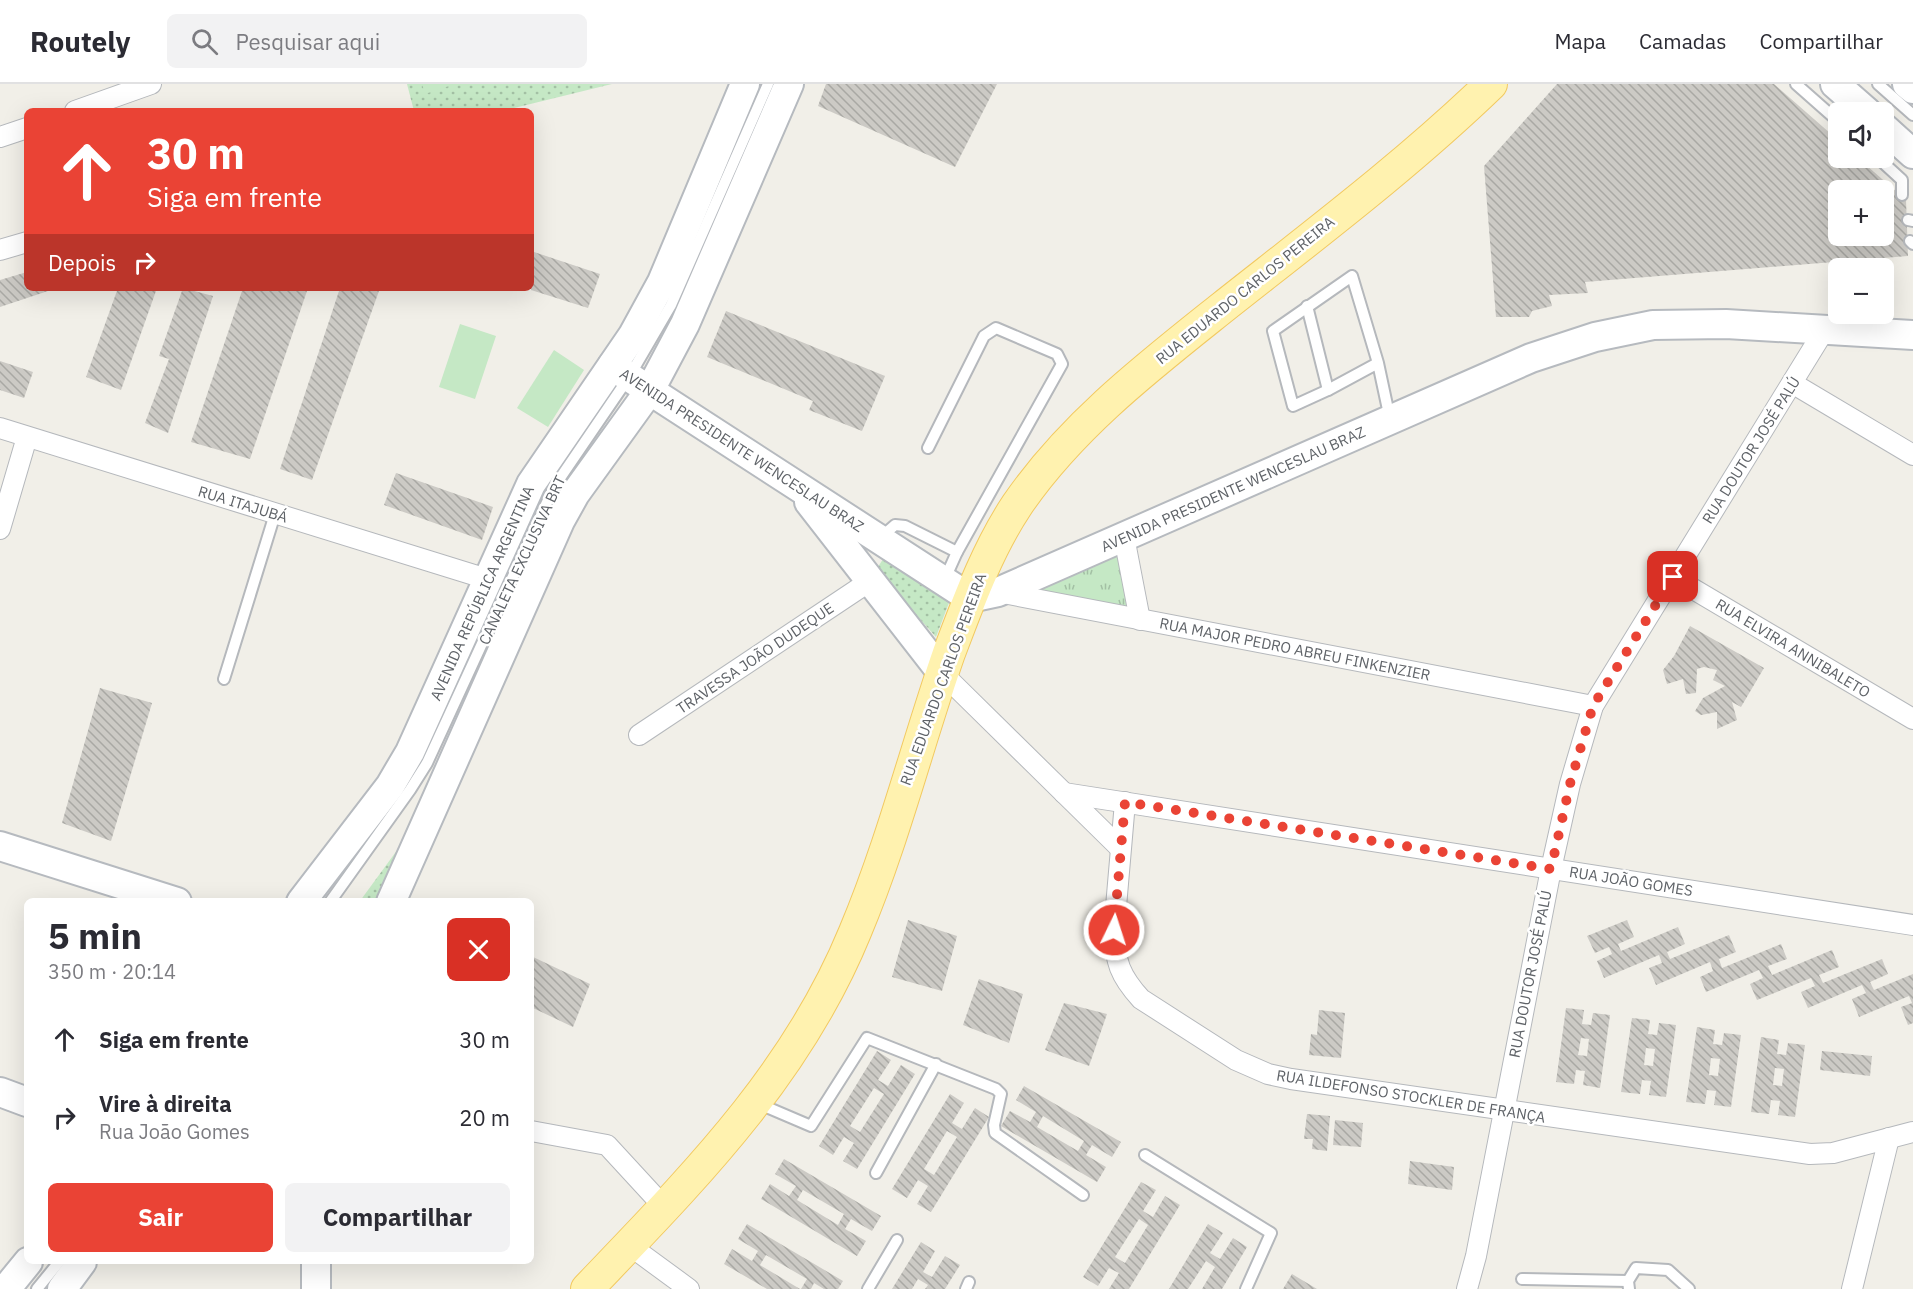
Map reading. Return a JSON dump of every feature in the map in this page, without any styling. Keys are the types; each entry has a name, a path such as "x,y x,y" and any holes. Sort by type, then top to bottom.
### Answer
{"main road":[{"name":"RUA EDUARDO CARLOS PEREIRA","path":"587,1289 707,1162 756,1103 806,1031 843,962 868,900 942,673 984,595 983,568 1015,508 1052,461 1091,419 1154,362 1409,159 1491,84"}],"street":[{"path":"84,108 152,84"},
{"name":"AVENIDA REPÚBLICA ARGENTINA","path":"394,898 563,514 575,494 630,377 643,317 662,282 745,84"},
{"name":"AVENIDA REPÚBLICA ARGENTINA","path":"304,898 390,786 402,766 531,484 693,308 789,84"},
{"path":"1835,84 1856,102"},
{"path":"1907,84 1913,89"},
{"path":"0,137 24,129"},
{"path":"1894,137 1913,154"},
{"path":"0,250 24,243"},
{"name":"AVENIDA PRESIDENTE WENCESLAU BRAZ","path":"630,377 944,582 984,595 1124,537 1531,358 1564,346 1653,325 1692,324 1825,329 1913,335"},
{"name":"RUA DOUTOR JOSÉ PALÚ","path":"1467,1289 1478,1245 1551,869 1570,784 1593,706 1825,329"},
{"path":"1791,383 1913,455"},
{"name":"RUA ITAJUBÁ","path":"0,428 487,579"},
{"path":"0,529 27,437"},
{"path":"795,484 942,673 1120,848"},
{"path":"1124,537 1140,620"},
{"name":"RUA ELVIRA ANNIBALETO","path":"1673,577 1913,719"},
{"name":"TRAVESSA JOÃO DUDEQUE","path":"639,735 870,581"},
{"name":"RUA MAJOR PEDRO ABREU FINKENZIER","path":"984,595 1140,620 1593,706"},
{"name":"RUA JOÃO GOMES","path":"1064,793 1913,925"},
{"name":"RUA ILDEFONSO STOCKLER DE FRANÇA","path":"1125,802 1114,930 1119,968 1127,984 1152,1006 1236,1060 1268,1074 1810,1154 1833,1153 1913,1132"},
{"path":"0,846 164,898"},
{"path":"0,1092 24,1101"},
{"path":"534,1132 607,1146 665,1208"},
{"path":"1852,1289 1889,1138"},
{"path":"629,1245 689,1289"},
{"path":"6,1289 26,1264"},
{"path":"62,1289 81,1264"},
{"path":"316,1264 316,1289"}],"lane":[{"name":"CANALETA EXCLUSIVA BRT","path":"333,898 427,764 554,487 630,377 679,289 768,84"},
{"path":"1796,84 1828,112"},
{"path":"1878,84 1913,115"},
{"path":"1889,168 1902,180 1902,195"},
{"path":"1378,363 1293,406 1274,331 1352,276 1378,363 1390,419"},
{"path":"1307,306 1328,390"},
{"path":"927,448 984,336 996,328 1057,354 1062,364 957,552 944,582"},
{"path":"224,679 275,514"},
{"path":"879,539 895,525 905,526 957,552"},
{"path":"756,1103 811,1126 867,1038 996,1089 1001,1094 994,1125 995,1133 1083,1195"},
{"path":"876,1173 936,1064"},
{"path":"1145,1155 1271,1233 1246,1289"},
{"path":"868,1289 897,1240"},
{"path":"38,1289 57,1264"},
{"path":"1522,1279 1629,1285 1636,1268 1668,1270 1689,1289"}],"green space":[{"path":"407,84 612,84 514,108 413,108"},
{"path":"422,84 455,84 425,94"},
{"path":"460,324 496,336 475,399 439,387"},
{"path":"554,350 584,370 548,427 517,408"},
{"path":"1117,553 1127,607 1036,590"},
{"path":"885,556 950,600 936,637 876,570"},
{"path":"414,827 381,898 362,898"}],"building":[{"path":"826,84 997,84 955,167 818,106"},
{"path":"1557,84 1774,84 1828,131 1828,168 1869,168 1883,180 1828,180 1828,246 1894,246 1894,190 1906,200 1908,256 1828,258 1828,262 1585,282 1588,293 1549,295 1552,306 1532,311 1529,317 1496,317 1484,166"},
{"path":"534,252 600,274 588,308 534,291"},
{"path":"24,273 24,291 48,291 0,307 0,280"},
{"path":"117,291 156,291 121,390 86,377"},
{"path":"182,291 194,291 213,296 168,433 145,423 169,359 159,356"},
{"path":"242,291 307,291 250,459 191,442"},
{"path":"339,291 379,291 312,480 280,469"},
{"path":"726,311 885,376 862,431 809,410 813,401 707,357"},
{"path":"0,361 33,372 24,398 0,390"},
{"path":"396,473 493,507 482,540 384,505"},
{"path":"1690,626 1764,668 1741,707 1732,702 1737,720 1717,729 1717,712 1701,715 1695,711 1703,698 1725,686 1713,680 1717,670 1704,667 1697,669 1696,693 1686,694 1683,679 1667,684 1663,670 1674,656"},
{"path":"100,688 152,703 111,841 62,823"},
{"path":"908,920 957,936 942,991 892,977"},
{"path":"1627,920 1634,937 1618,944 1621,951 1678,927 1685,944 1667,952 1670,959 1729,935 1736,952 1719,959 1722,968 1781,944 1787,959 1768,966 1772,975 1832,950 1839,967 1819,975 1823,983 1882,959 1888,974 1870,982 1874,990 1913,974 1913,1023 1908,1025 1901,1007 1912,1003 1909,996 1859,1017 1852,999 1866,993 1862,985 1808,1008 1801,992 1815,986 1811,978 1757,1000 1750,984 1763,978 1759,970 1706,992 1700,977 1713,971 1710,962 1656,985 1649,968 1662,963 1659,955 1604,978 1597,961 1612,954 1609,947 1595,953 1587,936"},
{"path":"534,957 590,984 573,1027 534,1008"},
{"path":"979,979 1023,994 1009,1043 963,1025"},
{"path":"1064,1003 1107,1014 1089,1066 1045,1050"},
{"path":"1566,1008 1584,1010 1582,1024 1591,1025 1593,1013 1610,1015 1600,1088 1583,1085 1585,1071 1576,1070 1574,1084 1556,1082","holes":["1581,1038 1589,1039 1587,1056 1578,1055"]},
{"path":"1319,1010 1345,1013 1341,1058 1309,1055 1311,1034 1317,1035"},
{"path":"1632,1018 1650,1020 1648,1034 1657,1035 1659,1023 1676,1025 1666,1097 1649,1095 1651,1081 1642,1080 1640,1094 1621,1092","holes":["1646,1048 1655,1049 1653,1066 1644,1065"]},
{"path":"1697,1027 1715,1030 1713,1044 1722,1045 1724,1033 1741,1035 1731,1107 1714,1105 1716,1091 1707,1090 1705,1104 1686,1102","holes":["1711,1058 1720,1059 1718,1076 1709,1075"]},
{"path":"1761,1037 1779,1040 1777,1054 1786,1055 1788,1043 1805,1045 1795,1117 1778,1115 1780,1101 1771,1100 1769,1114 1751,1112","holes":["1775,1068 1784,1069 1782,1086 1773,1085"]},
{"path":"877,1051 891,1060 878,1080 888,1086 901,1065 915,1074 857,1169 843,1161 854,1143 844,1137 833,1155 819,1146","holes":["874,1088 884,1094 860,1132 850,1126"]},
{"path":"1822,1051 1872,1056 1870,1076 1820,1070"},
{"path":"1024,1086 1121,1142 1112,1157 1092,1145 1086,1155 1106,1167 1097,1182 1001,1126 1010,1111 1030,1122 1036,1112 1016,1100","holes":["1043,1116 1084,1141 1078,1151 1037,1127"]},
{"path":"950,1094 964,1103 952,1123 962,1129 975,1108 989,1117 931,1212 917,1204 928,1186 918,1180 907,1198 892,1189","holes":["947,1131 957,1137 934,1175 924,1169"]},
{"path":"1307,1114 1330,1116 1327,1151 1312,1149 1313,1139 1304,1139"},
{"path":"1335,1120 1363,1123 1361,1147 1333,1145"},
{"path":"784,1159 881,1216 872,1231 851,1219 845,1229 866,1241 857,1256 761,1199 770,1184 789,1196 796,1186 775,1174","holes":["803,1190 844,1214 838,1225 797,1200"]},
{"path":"1410,1161 1454,1167 1452,1190 1408,1184"},
{"path":"1141,1182 1156,1190 1143,1211 1153,1217 1165,1196 1180,1205 1129,1289 1109,1289 1119,1273 1109,1268 1098,1286 1083,1277","holes":["1139,1219 1148,1225 1125,1263 1115,1257"]},
{"path":"747,1224 843,1281 838,1289 824,1289 814,1283 811,1289 801,1289 807,1279 766,1255 760,1265 800,1289 767,1289 724,1264 732,1249 752,1261 758,1251 738,1239"},
{"path":"1208,1224 1223,1233 1210,1253 1220,1259 1233,1238 1247,1247 1222,1289 1202,1289 1215,1267 1206,1261 1188,1289 1169,1289"},
{"path":"921,1242 935,1251 923,1272 932,1277 945,1256 960,1265 945,1289 925,1289 928,1285 918,1279 912,1289 892,1289"},
{"path":"1292,1274 1317,1289 1283,1289"}],"route":[{"path":"1114,930 1125,802 1551,869 1570,784 1593,706 1673,577"}]}
